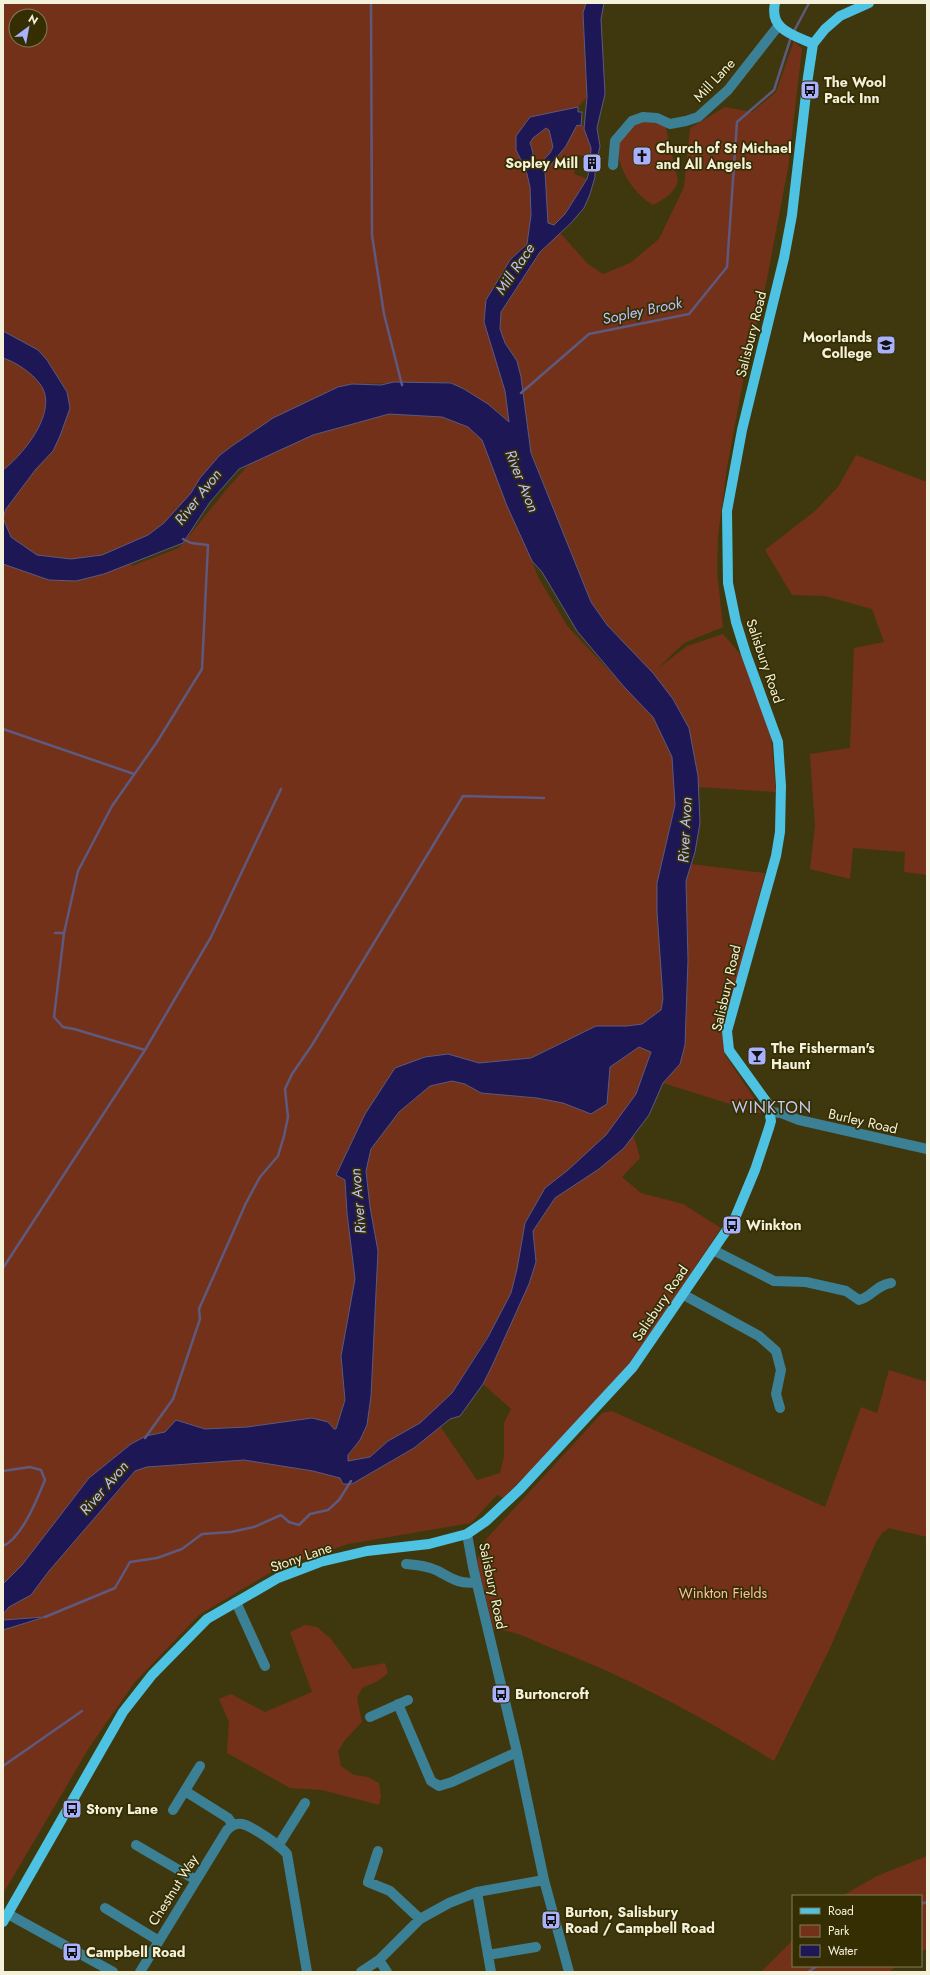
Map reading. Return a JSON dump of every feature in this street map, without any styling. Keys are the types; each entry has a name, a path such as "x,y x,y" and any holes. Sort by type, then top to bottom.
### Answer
{"main road":[{"path":"775,3 773,12 774,19 779,25 792,34 813,44 825,29 840,16 869,3"},
{"name":"Salisbury Road","path":"468,1534 486,1521 506,1503 634,1367 735,1218 755,1170 769,1128 770,1112 764,1097 729,1050 727,1031 776,856 780,832 781,786 778,742 736,622 730,591 727,562 727,511 742,430 784,258 792,215 813,44"},
{"name":"Stony Lane","path":"5,1918 123,1712 152,1675 207,1619 278,1578 320,1562 367,1551 430,1544 468,1534"}],"street":[{"name":"Mill Lane","path":"613,165 615,141 632,122 643,117 657,118 670,124 698,117 728,90 779,25"},
{"name":"Burley Road","path":"770,1112 781,1113 799,1120 927,1149"},
{"path":"713,1250 774,1280 806,1282 846,1291 859,1300 865,1299 882,1284 891,1283"},
{"path":"684,1295 759,1336 776,1351 781,1370 776,1394 780,1408"},
{"name":"Salisbury Road","path":"468,1534 476,1582 517,1752 544,1880 568,1972"},
{"path":"406,1564 420,1565 437,1570 452,1580 467,1584 476,1582"},
{"path":"236,1602 265,1666"},
{"path":"370,1717 408,1700"},
{"path":"398,1704 431,1781 439,1786 452,1782 517,1752"},
{"path":"174,1810 200,1766"},
{"path":"185,1791 228,1818 233,1825 242,1824 249,1827 278,1846 287,1854 307,1972"},
{"path":"278,1846 305,1803"},
{"name":"Chestnut Way","path":"140,1972 227,1830 233,1825"},
{"path":"136,1845 196,1880"},
{"path":"378,1851 368,1882 390,1890 420,1919"},
{"path":"361,1972 379,1960 420,1919 449,1902 477,1892 544,1880"},
{"path":"477,1892 491,1972"},
{"path":"105,1908 159,1941"},
{"path":"5,1918 102,1969 113,1972"},
{"path":"488,1955 536,1948"},
{"path":"379,1960 387,1972"}],"green space":[{"path":"3,3 586,3 583,13 587,97 578,107 530,117 516,150 526,170 530,187 531,215 527,244 510,260 486,300 484,322 505,391 509,423 499,412 451,383 352,384 232,446 212,465 169,519 150,534 121,547 132,566 179,548 251,462 322,427 394,408 447,414 483,431 538,577 568,627 653,717 672,757 675,805 657,883 657,912 663,999 661,1010 642,1024 627,1026 596,1026 531,1058 479,1063 448,1054 395,1068 365,1114 347,1151 345,1180 347,1213 355,1279 341,1356 345,1400 336,1429 312,1418 247,1427 205,1429 176,1420 165,1432 146,1436 131,1444 89,1478 22,1565 3,1584"},
{"path":"794,41 802,49 788,168 766,284 743,381 727,468 718,536 717,571 723,627 684,643 657,669 687,646 723,634 741,655 762,707 771,736 776,792 698,787 698,776 607,625 591,602 531,452 521,377 517,361 505,343 500,329 501,312 540,252 560,233 588,264 603,274 630,263 659,239 684,187 690,128 725,107 752,112 776,92"},
{"path":"645,121 665,124 678,181 672,192 653,205 645,200 627,178 620,161 617,142 631,127"},
{"path":"577,125 584,126 591,148 591,159 579,155 574,174 587,179 565,214 554,225 548,223 545,172 566,146"},
{"path":"546,128 549,130 553,147 550,153 537,167 530,143 533,138"},
{"path":"856,455 927,482 927,875 904,872 905,852 853,848 850,879 810,869 815,826 810,754 850,748 854,648 884,642 872,609 825,596 792,595 765,550 815,511 838,487"},
{"path":"691,864 765,873 723,1032 725,1055 756,1101 762,1114 663,1083 680,1064 685,1045 688,960 686,881"},
{"path":"639,1047 651,1052 636,1094 623,1114 635,1140 640,1158 622,1177 641,1193 683,1204 721,1228 632,1361 581,1419 503,1498 497,1495 471,1523 348,1544 278,1568 199,1615 135,1682 90,1746 3,1894 3,1630 43,1617 3,1620 3,1614 9,1607 31,1595 49,1571 135,1471 147,1467 244,1460 313,1471 340,1478 348,1455 353,1450 367,1425 371,1396 378,1251 370,1207 366,1171 371,1149 399,1112 430,1086 452,1081 465,1084 481,1093 537,1098 563,1103 591,1114 607,1104 610,1067","holes":["487,1337 500,1349 483,1384 511,1409 504,1423 504,1456 500,1473 477,1480 431,1413 452,1393"]},
{"name":"Winkton Fields","path":"889,1370 927,1382 927,1537 889,1528 882,1533 876,1542 830,1648 774,1761 720,1729 608,1671 522,1636 508,1631 494,1630 477,1563 481,1547 488,1537 602,1413 612,1411 825,1507 861,1407 877,1413"},
{"path":"305,1625 317,1627 331,1639 353,1669 385,1663 388,1673 378,1681 362,1688 357,1698 362,1722 345,1740 338,1751 341,1766 354,1775 368,1777 379,1783 381,1796 379,1805 322,1790 290,1788 227,1753 229,1722 219,1699 231,1694 265,1712 312,1692 290,1632"},
{"path":"927,1856 927,1949 922,1951 922,1895 844,1895 877,1876"},
{"path":"792,1941 792,1967 895,1967 889,1972 761,1972"}],"water":[{"path":"586,3 604,3 601,19 605,94 597,128 600,146 595,169 595,177 590,194 584,208 571,223 540,252 501,312 500,329 505,343 517,361 521,377 531,453 591,602 607,625 653,673 673,699 689,728 698,776 700,823 695,852 686,881 688,960 685,1045 680,1064 663,1083 649,1115 624,1148 599,1169 555,1198 533,1231 536,1262 529,1284 483,1384 460,1416 450,1419 414,1448 352,1484 343,1484 340,1478 313,1471 244,1460 147,1467 135,1471 49,1571 31,1595 9,1607 3,1614 3,1584 22,1565 89,1478 131,1444 146,1436 165,1432 176,1420 205,1429 247,1427 312,1418 328,1422 334,1429 336,1429 345,1400 341,1356 355,1279 347,1213 345,1180 336,1175 365,1114 395,1068 425,1057 448,1054 479,1063 531,1058 596,1026 627,1026 642,1024 661,1010 663,999 657,912 657,883 675,805 672,757 653,717 625,688 577,631 542,572 532,561 507,506 482,440 468,427 442,417 389,414 313,435 239,469 210,502 183,543 104,574 76,581 49,580 3,564 3,518 11,537 37,555 71,559 102,555 148,535 164,523 191,493 200,478 220,455 273,418 338,387 352,384 381,385 394,382 451,383 488,404 509,422 505,391 484,322 486,300 510,260 527,244 531,215 530,187 526,170 516,150 516,136 530,117 578,107 578,112 582,112 581,126 577,125 566,146 545,172 548,223 554,225 565,214 587,179 590,168 591,148 584,129 587,97 583,13","holes":["546,128 549,130 553,147 550,153 537,167 530,143 533,138","639,1047 651,1052 636,1094 606,1135 568,1170 545,1188 525,1223 511,1293 488,1337 452,1393 420,1423 388,1441 370,1457 348,1461 348,1455 360,1440 367,1425 371,1396 378,1251 370,1207 366,1171 371,1149 399,1112 430,1086 452,1081 465,1084 481,1093 537,1098 563,1103 591,1114 607,1104 610,1067"]},
{"path":"3,331 38,350 47,360 67,392 70,408 53,451 36,469 6,509 3,518 3,470 20,454 36,431 42,419 45,406 45,395 40,384 33,376 13,362 3,358"},
{"path":"45,1617 3,1630 3,1620"}],"waterway":[{"path":"371,3 372,235 384,314 402,385"},
{"name":"Sopley Brook","path":"793,33 809,3"},
{"name":"Sopley Brook","path":"521,393 589,334 689,314 727,267 737,122 774,90 791,37"},
{"path":"145,1050 63,1027 54,1017 64,933 78,871 112,806 157,742 202,669 208,545 191,543 183,539"},
{"path":"3,729 134,774"},
{"path":"3,1268 145,1050 211,937 281,789"},
{"path":"145,1438 173,1399 200,1319 199,1309 246,1203 260,1177 278,1156 288,1117 285,1089 292,1074 312,1045 463,796 544,798"},
{"path":"55,933 64,933"},
{"path":"3,1471 30,1467 41,1470 45,1480 23,1527 10,1542 3,1546"},
{"path":"45,1617 115,1588 130,1562 157,1558 182,1549 202,1534 231,1532 254,1527 281,1515 289,1522 299,1525 310,1514 328,1510 339,1500 351,1481"},
{"path":"3,1766 82,1711"},
{"path":"922,1904 927,1902"},
{"path":"808,1972 816,1967"}],"place":[{"name":"The Wool Pack Inn","path":"810,90"},
{"name":"Church of St Michael and All Angels","path":"642,156"},
{"name":"Sopley Mill","path":"592,163"},
{"name":"Moorlands College","path":"886,345"},
{"name":"The Fisherman's Haunt","path":"757,1056"},
{"name":"Winkton","path":"732,1225"},
{"name":"Burtoncroft","path":"501,1694"},
{"name":"Stony Lane","path":"72,1809"},
{"name":"Burton, Salisbury Road / Campbell Road","path":"551,1920"},
{"name":"Campbell Road","path":"72,1952"}],"district":[{"name":"WINKTON","path":"772,1107"}],"water label":[{"name":"Mill Race","path":"515,269"},
{"name":"River Avon","path":"522,481"},
{"name":"River Avon","path":"198,497"},
{"name":"River Avon","path":"685,830"},
{"name":"River Avon","path":"358,1201"},
{"name":"River Avon","path":"104,1488"}]}
